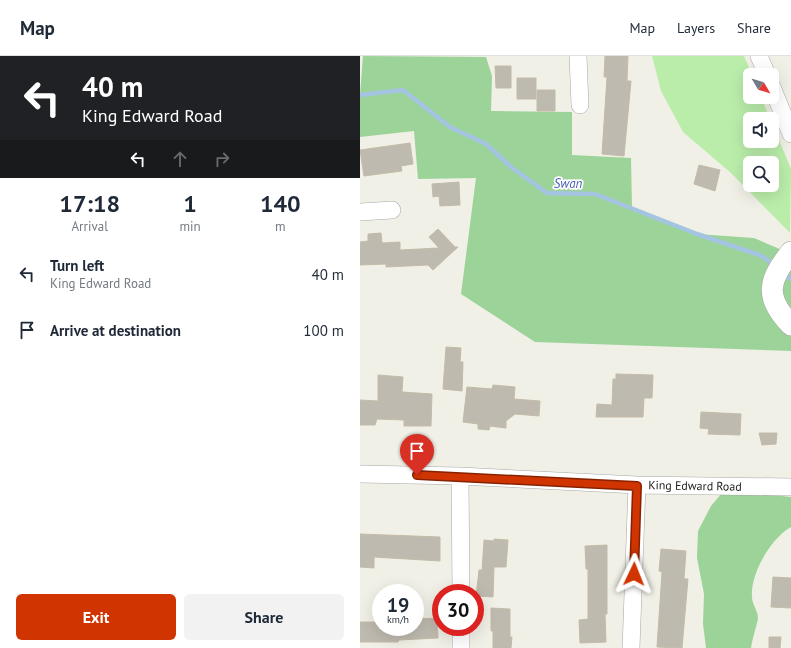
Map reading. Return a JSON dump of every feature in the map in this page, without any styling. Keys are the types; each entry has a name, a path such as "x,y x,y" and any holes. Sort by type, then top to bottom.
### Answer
{"street":[{"path":"578,56 580,105"},
{"path":"759,56 764,68"},
{"path":"779,104 791,134"},
{"path":"360,212 392,210"},
{"path":"788,255 773,279 771,288 777,309 791,324"},
{"name":"King Edward Road","path":"360,474 460,476 637,486 791,487"},
{"path":"460,476 461,584"},
{"path":"631,648 637,486"},
{"path":"461,636 461,648"}],"green space":[{"path":"363,56 486,57 492,76 491,111 572,112 572,155 631,158 632,208 697,234 754,238 789,253 791,246 791,351 535,342 461,294 476,178 418,179 414,131 360,137 360,95"},
{"path":"652,56 744,56 749,68 743,68 743,104 764,104 767,112 743,112 743,148 779,148 779,140 791,169 790,233 750,192 779,192 779,156 743,156 743,185 683,132 661,91"},
{"path":"721,494 763,494 791,497 791,527 776,539 769,548 754,578 752,597 758,618 751,648 706,648 703,624 704,594 697,558 698,531 711,506"}],"building":[{"path":"605,56 628,56 627,81 631,81 624,156 602,154 607,77 604,77"},
{"path":"495,66 511,66 511,88 496,88"},
{"path":"517,78 536,78 536,99 517,99"},
{"path":"537,90 555,90 555,111 537,111"},
{"path":"410,143 413,164 401,166 402,171 364,176 360,150"},
{"path":"699,165 720,170 715,191 694,184"},
{"path":"459,182 460,205 440,206 439,196 433,197 432,184"},
{"path":"438,229 455,247 458,247 433,270 428,265 386,267 386,264 360,265 360,242 368,241 368,234 381,233 382,243 400,242 400,250 439,248 429,237"},
{"path":"446,347 461,348 460,362 463,362 462,391 443,389"},
{"path":"616,374 653,375 652,398 644,398 643,417 596,417 597,404 612,405 613,379 616,379"},
{"path":"378,375 403,377 402,392 432,394 431,426 404,426 404,420 377,419 375,425 360,425 360,400 378,401"},
{"path":"493,385 515,387 514,399 540,401 539,416 515,414 506,421 506,428 490,426 489,430 478,429 478,424 463,422 467,387 492,389"},
{"path":"701,412 741,414 740,435 708,434 709,429 700,428"},
{"path":"759,433 777,433 776,444 762,445"},
{"path":"360,534 440,537 440,561 374,557 374,568 360,567"},
{"path":"494,539 508,540 506,567 494,567 493,597 484,596 484,584 477,584 479,570 482,570 484,540 494,541"},
{"path":"607,545 607,614 605,614 606,642 580,643 579,620 588,619 588,569 586,569 585,546"},
{"path":"661,549 686,551 684,579 688,579 682,648 657,647 662,572 659,571"},
{"path":"773,577 791,578 791,608 771,607"},
{"path":"491,608 510,609 510,637 512,637 511,648 493,648"},
{"path":"432,618 432,636 438,636 438,638 399,640 398,642 360,642 360,622 372,622 372,636 424,636 424,619"},
{"path":"769,637 781,637 780,648 769,648"}],"waterway":[{"name":"Swan","path":"360,95 403,90 450,127 486,144 511,167 547,193 595,194 697,234 762,256 775,266"},
{"name":"Swan","path":"782,272 791,279"}],"route":[{"path":"417,475 637,486 634,574"}]}
